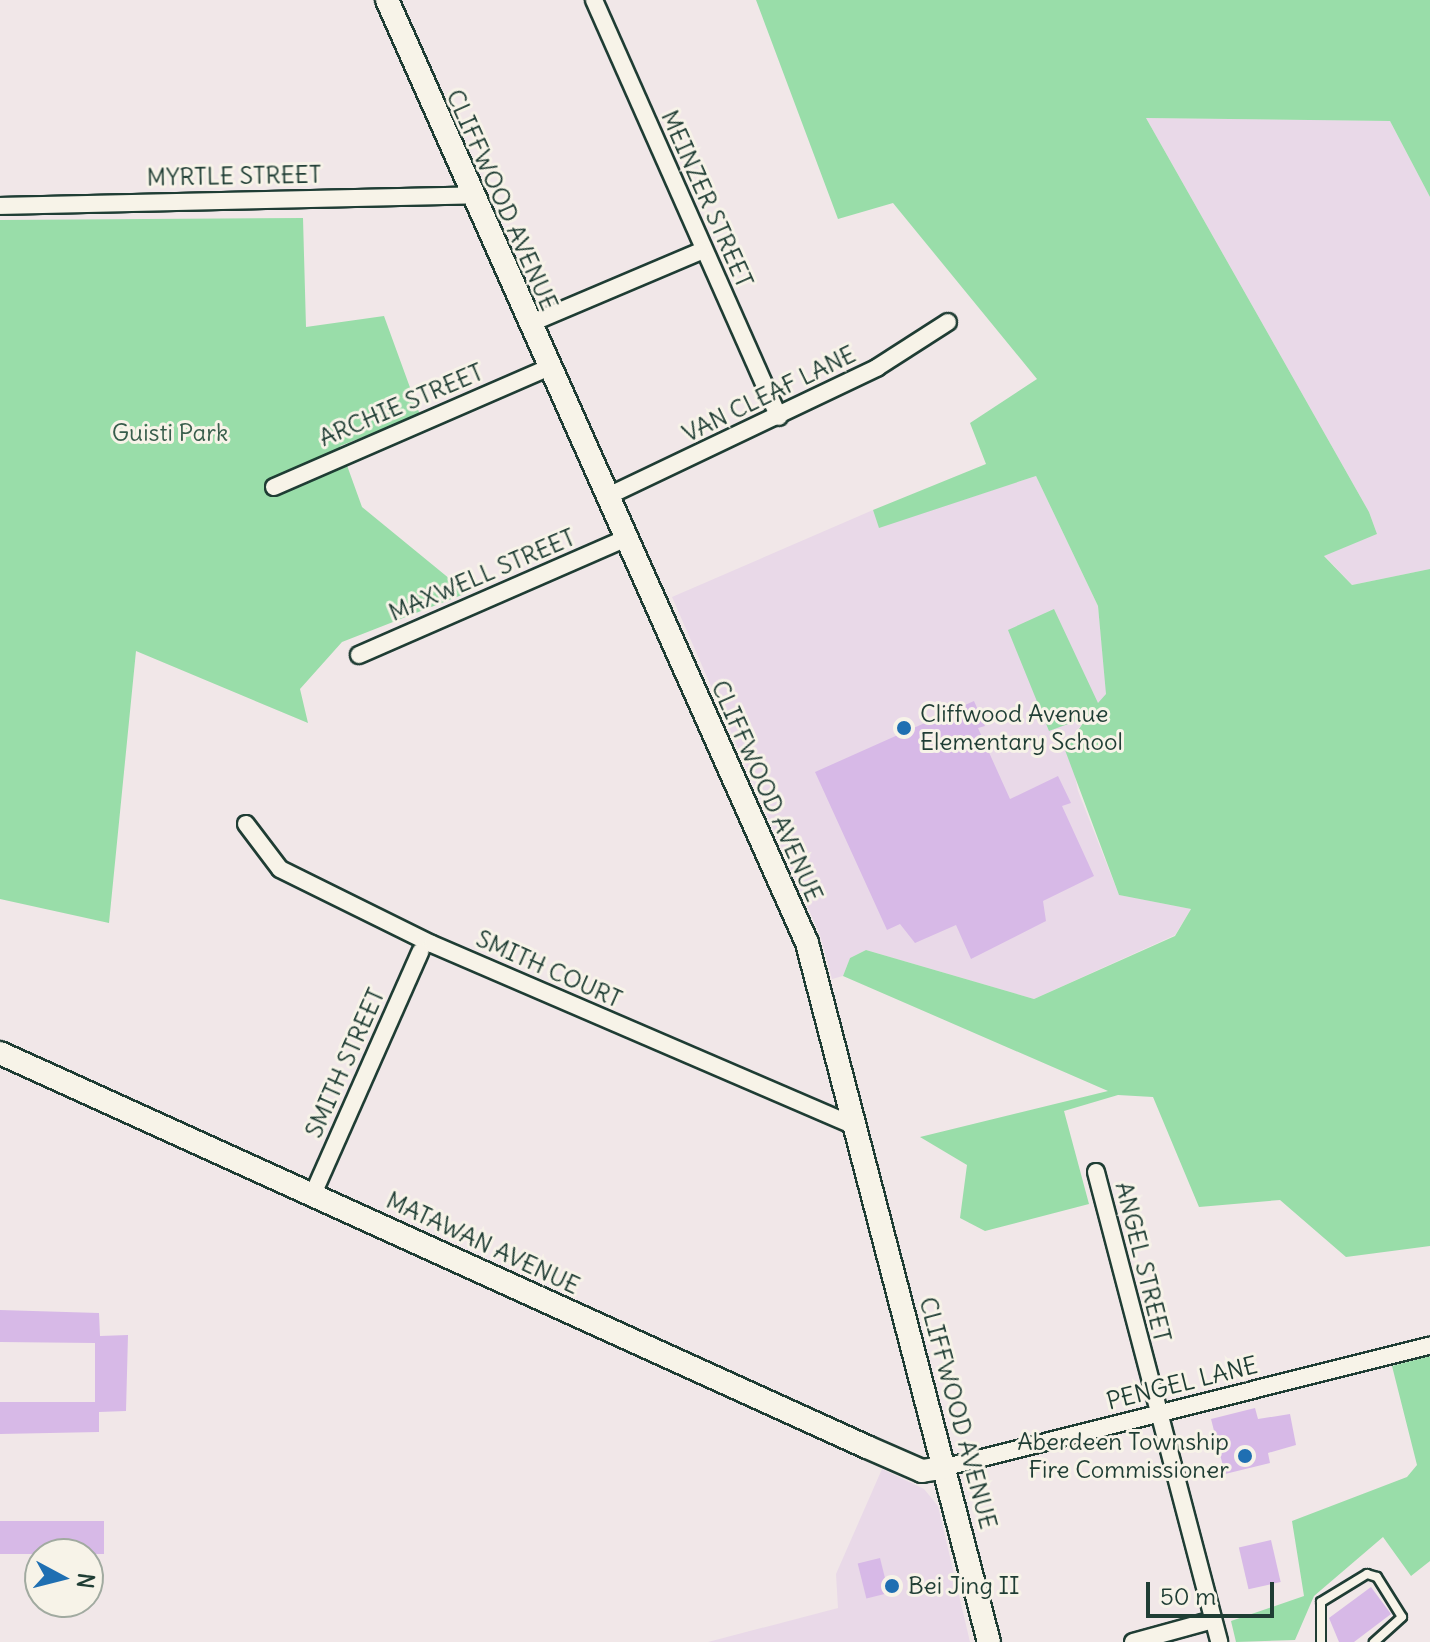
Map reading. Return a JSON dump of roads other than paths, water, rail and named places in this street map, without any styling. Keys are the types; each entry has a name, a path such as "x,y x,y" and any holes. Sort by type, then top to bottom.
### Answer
{"main road":[{"name":"CLIFFWOOD AVENUE","path":"387,0 470,195 807,943 946,1467 989,1642"},
{"name":"MATAWAN AVENUE","path":"0,1053 867,1447 922,1471 946,1467"}],"street":[{"name":"MEINZER STREET","path":"594,0 701,251 779,417"},
{"name":"MYRTLE STREET","path":"0,206 470,195"},
{"path":"529,324 701,251"},
{"name":"VAN CLEAF LANE","path":"606,497 779,417 948,322"},
{"name":"ARCHIE STREET","path":"274,487 548,368"},
{"name":"MAXWELL STREET","path":"359,655 625,539"},
{"name":"SMITH COURT","path":"246,824 280,869 432,944 854,1126"},
{"name":"SMITH STREET","path":"313,1194 420,952"},
{"name":"ANGEL STREET","path":"1096,1172 1157,1415 1219,1642"},
{"name":"PENGEL LANE","path":"946,1467 1430,1345"},
{"path":"1133,1642 1213,1620"}],"lane":[{"path":"1321,1642 1321,1602 1367,1574 1377,1577 1402,1617 1374,1642"}],"place":[{"name":"Cliffwood Avenue Elementary School","path":"904,728"},
{"name":"Aberdeen Township Fire Commissioner","path":"1245,1456"},
{"name":"Bei Jing II","path":"892,1586"}],"park label":[{"name":"Guisti Park","path":"170,433"}]}
